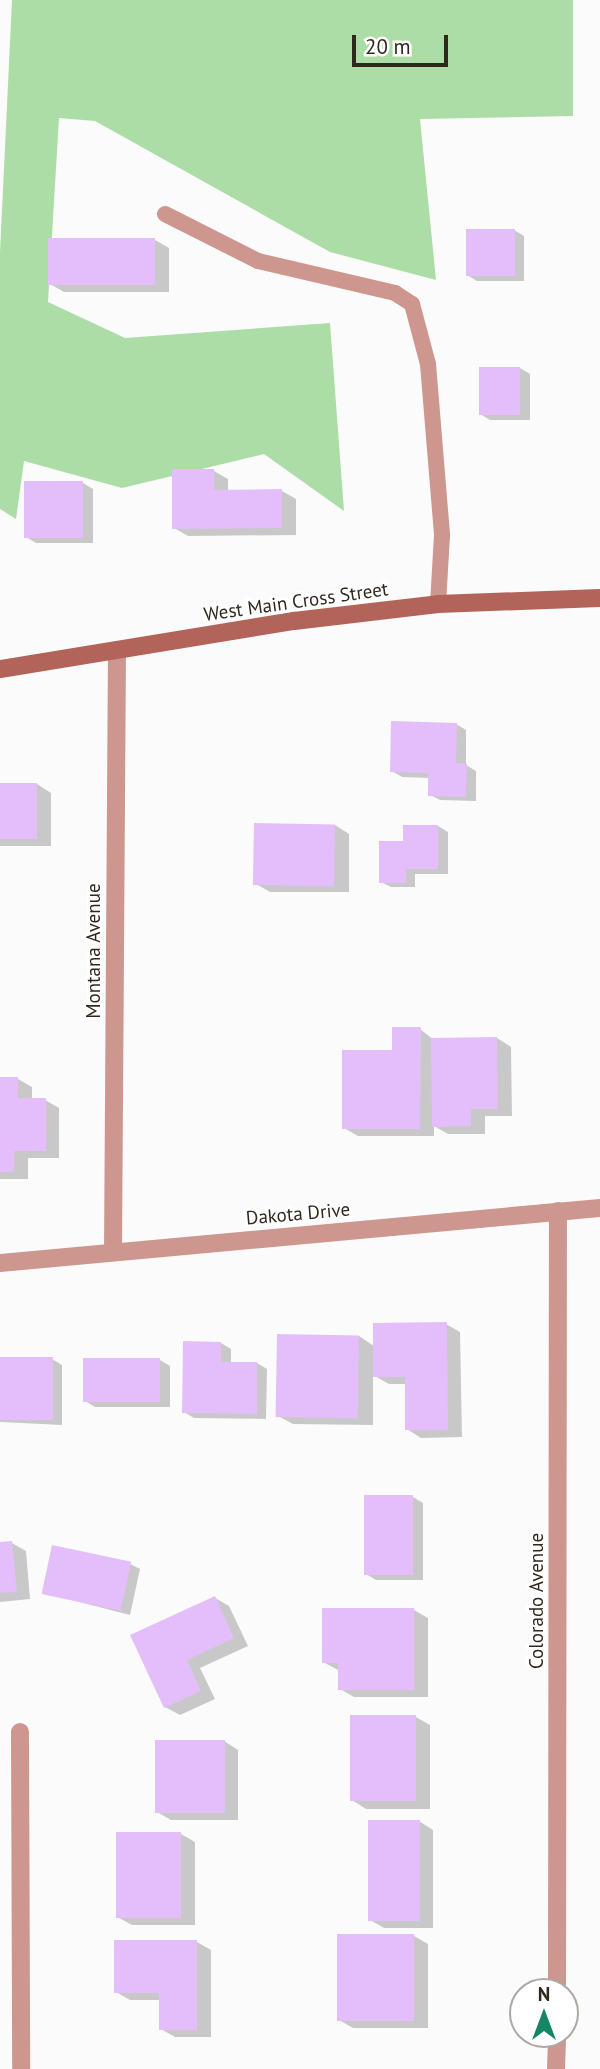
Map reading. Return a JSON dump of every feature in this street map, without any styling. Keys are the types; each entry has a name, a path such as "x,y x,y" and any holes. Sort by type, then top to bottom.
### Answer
{"main road":[{"name":"West Main Cross Street","path":"0,669 438,604 600,598"}],"street":[{"name":"Montana Avenue","path":"113,1252 117,650"},
{"name":"Dakota Drive","path":"0,1263 600,1208"},
{"name":"Colorado Avenue","path":"557,1978 558,1211"},
{"path":"20,1732 21,2069"},
{"path":"556,2048 556,2069"}],"lane":[{"path":"165,214 258,261 395,293 412,304 428,364 442,535 438,604"}],"green space":[{"path":"12,0 573,0 573,116 420,119 436,280 330,252 95,121 59,118 48,302 125,338 330,323 344,511 264,454 122,488 24,461 16,519 0,509 0,252"}],"building":[{"path":"466,229 515,229 515,276 466,276"},
{"path":"48,238 155,238 155,285 48,285"},
{"path":"479,367 520,367 520,415 479,415"},
{"path":"172,469 214,469 214,490 282,489 282,528 172,529"},
{"path":"24,481 83,481 83,538 24,538"},
{"path":"391,721 457,723 456,763 467,764 466,797 428,796 428,773 390,772"},
{"path":"0,783 37,783 37,839 0,839"},
{"path":"254,823 335,824 334,886 253,885"},
{"path":"403,825 438,825 438,869 406,869 406,883 379,883 379,841 403,841"},
{"path":"392,1027 421,1027 420,1129 342,1129 342,1050 392,1050"},
{"path":"497,1037 498,1109 471,1109 471,1126 432,1127 431,1038"},
{"path":"0,1077 18,1077 18,1098 46,1098 46,1151 14,1151 14,1172 0,1172"},
{"path":"447,1322 448,1430 405,1430 405,1377 373,1377 373,1323"},
{"path":"277,1334 359,1335 358,1418 276,1417"},
{"path":"183,1341 221,1342 221,1362 257,1362 257,1414 182,1413"},
{"path":"0,1357 53,1357 53,1420 0,1420"},
{"path":"83,1358 160,1358 160,1402 83,1402"},
{"path":"364,1495 413,1495 413,1575 364,1575"},
{"path":"12,1541 17,1592 0,1593 0,1542"},
{"path":"52,1545 131,1562 121,1611 42,1594"},
{"path":"215,1596 234,1638 187,1660 201,1691 164,1708 130,1635"},
{"path":"322,1608 414,1608 414,1690 338,1690 338,1663 322,1663"},
{"path":"350,1715 416,1715 416,1801 350,1801"},
{"path":"155,1740 225,1740 225,1813 155,1813"},
{"path":"368,1820 420,1820 420,1921 368,1921"},
{"path":"116,1832 181,1832 181,1918 116,1918"},
{"path":"337,1934 414,1934 414,2021 337,2021"},
{"path":"114,1940 197,1940 197,2030 159,2030 159,1993 114,1993"}]}
